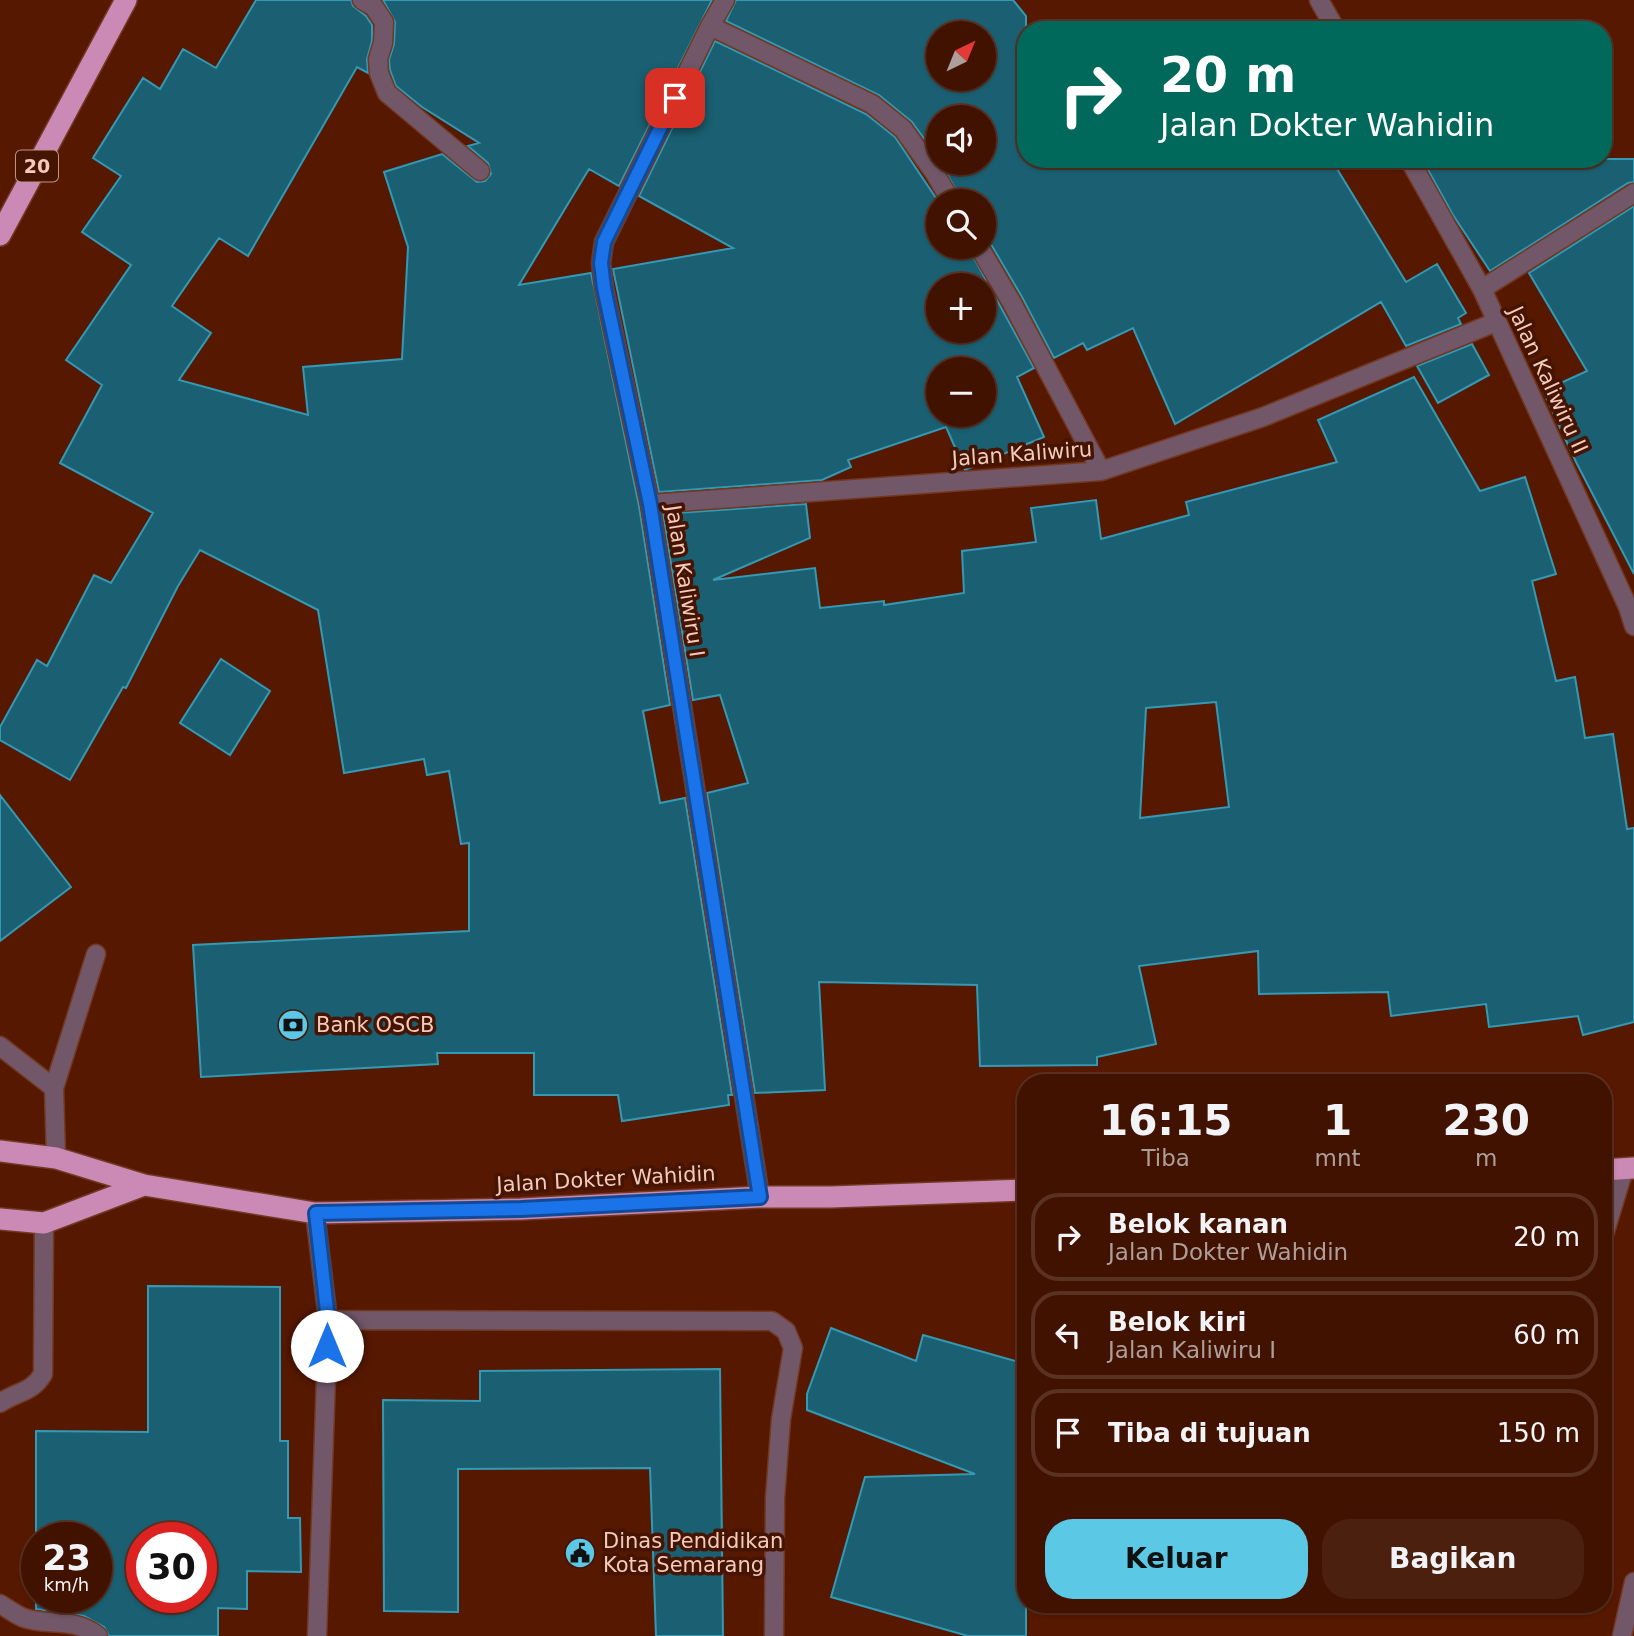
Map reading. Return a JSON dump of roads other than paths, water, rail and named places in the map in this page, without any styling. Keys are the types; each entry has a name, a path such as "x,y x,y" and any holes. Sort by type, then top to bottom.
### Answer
{"highway":[{"name":"20","path":"0,235 126,0"},
{"name":"Jalan Dokter Wahidin","path":"0,1151 56,1158 144,1185 316,1213 521,1209 760,1197 1017,1190"},
{"path":"0,1219 44,1223 144,1185"}],"street":[{"path":"362,0 374,8 384,22 383,43 378,59 379,73 387,93 480,171"},
{"name":"Jalan Kaliwiru I","path":"725,0 604,242 604,288 650,504 760,1197"},
{"path":"1319,0 1331,21"},
{"path":"710,26 872,104 903,129 944,189"},
{"name":"Jalan Kaliwiru II","path":"1414,168 1482,289 1631,606 1634,626"},
{"path":"1482,289 1634,193"},
{"path":"986,259 1101,471"},
{"name":"Jalan Kaliwiru","path":"650,504 1101,471 1263,417 1496,322"},
{"path":"56,1158 54,1088 96,954"},
{"path":"0,1046 54,1088"},
{"path":"1612,1201 1620,1169"},
{"path":"316,1213 328,1320 317,1636"},
{"path":"0,1403 8,1397 35,1387 43,1374 44,1223"},
{"path":"328,1320 772,1321 786,1331 793,1348 781,1419 775,1498 774,1636"},
{"path":"1622,1636 1634,1582"},
{"path":"0,1604 25,1618 58,1621 90,1629 98,1636"}],"place":[{"name":"Bank OSCB","path":"293,1025"},
{"name":"Dinas Pendidikan Kota Semarang","path":"580,1553"}]}
